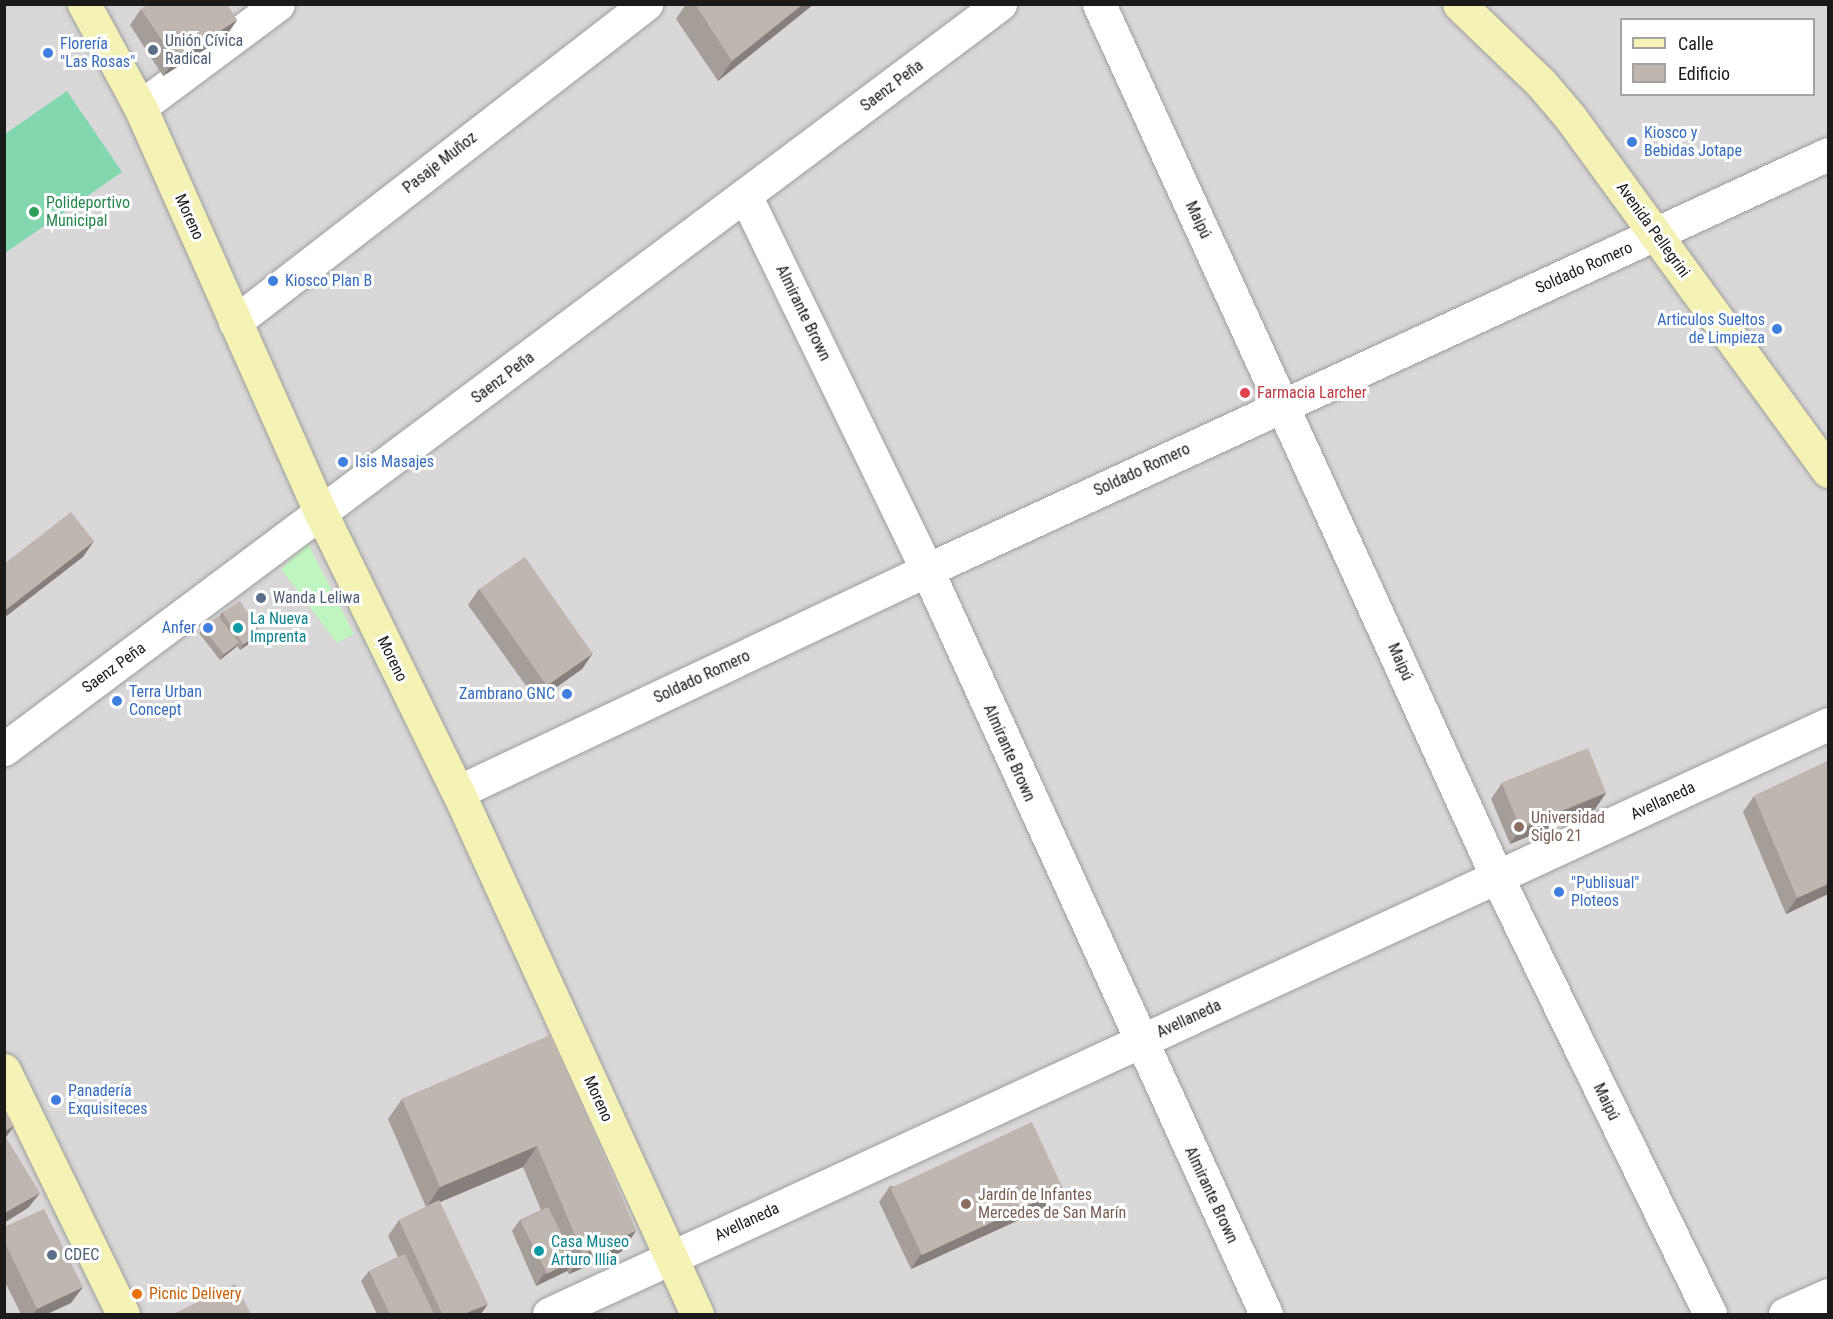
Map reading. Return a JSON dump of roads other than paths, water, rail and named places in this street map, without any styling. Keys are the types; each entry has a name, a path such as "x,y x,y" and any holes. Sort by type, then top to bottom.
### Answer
{"street":[{"name":"Moreno","path":"84,4 140,107 322,515 458,792 697,1314"},
{"path":"140,107 278,4"},
{"name":"Pasaje Muñoz","path":"235,322 646,4"},
{"name":"Saenz Peña","path":"4,749 322,515 1000,4"},
{"name":"Maipú","path":"1099,4 1497,877 1710,1314"},
{"name":"Avenida Pellegrini","path":"1460,4 1541,83 1657,235 1828,471"},
{"name":"Soldado Romero","path":"458,792 927,570 1657,235 1828,154"},
{"name":"Almirante Brown","path":"745,195 927,570 1140,1042 1266,1314"},
{"name":"Avellaneda","path":"549,1314 1828,724"},
{"path":"4,1070 123,1314"},
{"path":"1785,1314 1828,1295"}],"place":[{"name":"Unión Cívica Radical","path":"153,50"},
{"name":"Florería \"Las Rosas\"","path":"48,53"},
{"name":"Kiosco y Bebidas Jotape","path":"1632,142"},
{"name":"Polideportivo Municipal","path":"34,212"},
{"name":"Kiosco Plan B","path":"273,281"},
{"name":"Articulos Sueltos de Limpieza","path":"1777,329"},
{"name":"Farmacia Larcher","path":"1245,393"},
{"name":"Isis Masajes","path":"343,462"},
{"name":"Wanda Leliwa","path":"261,598"},
{"name":"Anfer","path":"208,628"},
{"name":"La Nueva Imprenta","path":"238,628"},
{"name":"Zambrano GNC","path":"567,694"},
{"name":"Terra Urban Concept","path":"117,701"},
{"name":"Universidad Siglo 21","path":"1519,827"},
{"name":"\"Publisual\" Ploteos","path":"1559,892"},
{"name":"Panadería Exquisiteces","path":"56,1100"},
{"name":"Jardín de Infantes Mercedes de San Marín","path":"966,1204"},
{"name":"Casa Museo Arturo Illia","path":"539,1251"},
{"name":"CDEC","path":"52,1255"},
{"name":"Picnic Delivery","path":"137,1294"}]}
